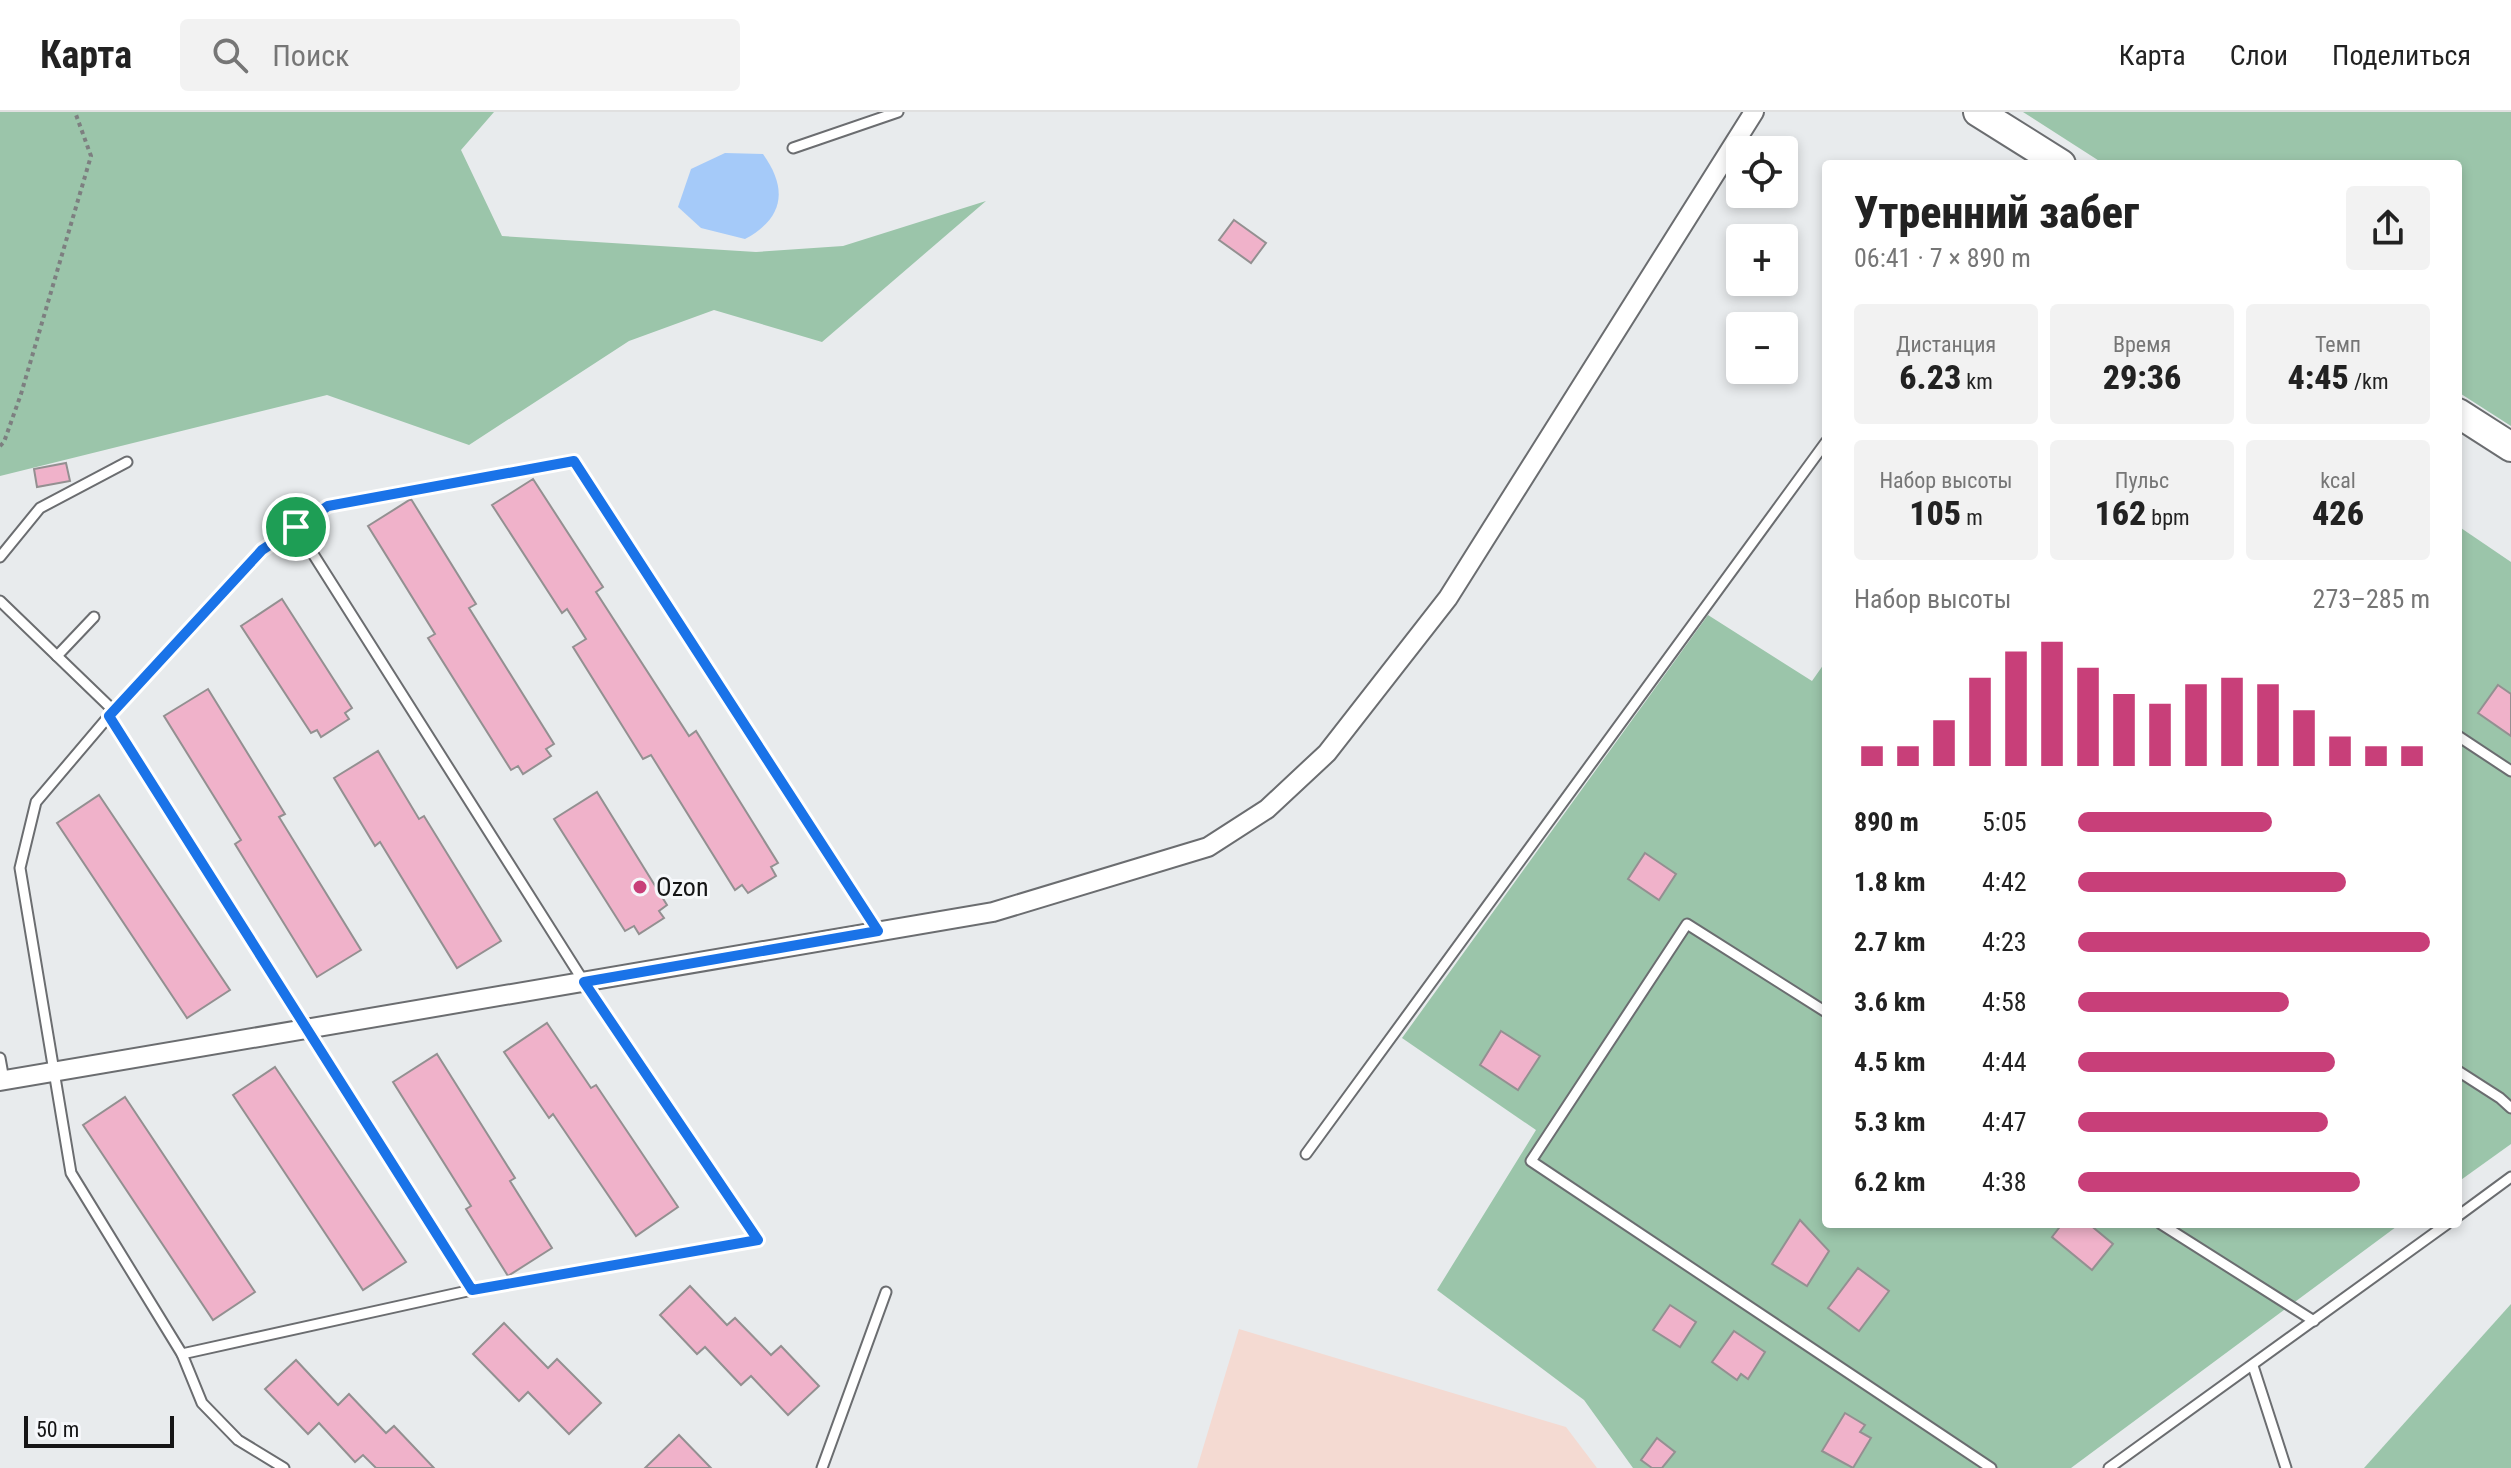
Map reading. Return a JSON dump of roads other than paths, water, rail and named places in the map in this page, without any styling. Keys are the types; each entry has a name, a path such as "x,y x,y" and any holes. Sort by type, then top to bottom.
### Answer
{"main road":[{"path":"1978,112 2044,157"},
{"path":"2462,416 2511,447"}],"street":[{"path":"2,1081 993,912 1208,847 1267,809 1327,753 1448,598 1754,112"}],"lane":[{"path":"793,148 898,112"},
{"path":"1306,1154 1822,447"},
{"path":"284,1468 238,1440 202,1403 182,1354 71,1173 20,868 36,802 111,713 262,550 328,506 574,461 878,931"},
{"path":"0,557 40,508 127,462"},
{"path":"182,1354 472,1290 758,1240 584,982 296,527"},
{"path":"0,601 111,713 472,1290"},
{"path":"57,656 94,617"},
{"path":"2462,739 2511,771"},
{"path":"1822,1009 1687,924 1531,1161 1991,1468"},
{"path":"0,1058 2,1081"},
{"path":"2462,1074 2511,1108"},
{"path":"2462,1213 2511,1177"},
{"path":"2167,1228 2314,1321"},
{"path":"2109,1468 2442,1228"},
{"path":"822,1468 886,1292"},
{"path":"2253,1366 2284,1467"}],"water":[{"path":"725,153 763,154 779,191 778,202 768,222 745,239 701,228 678,207 691,169"}],"place":[{"name":"Ozon","path":"640,887"}]}
